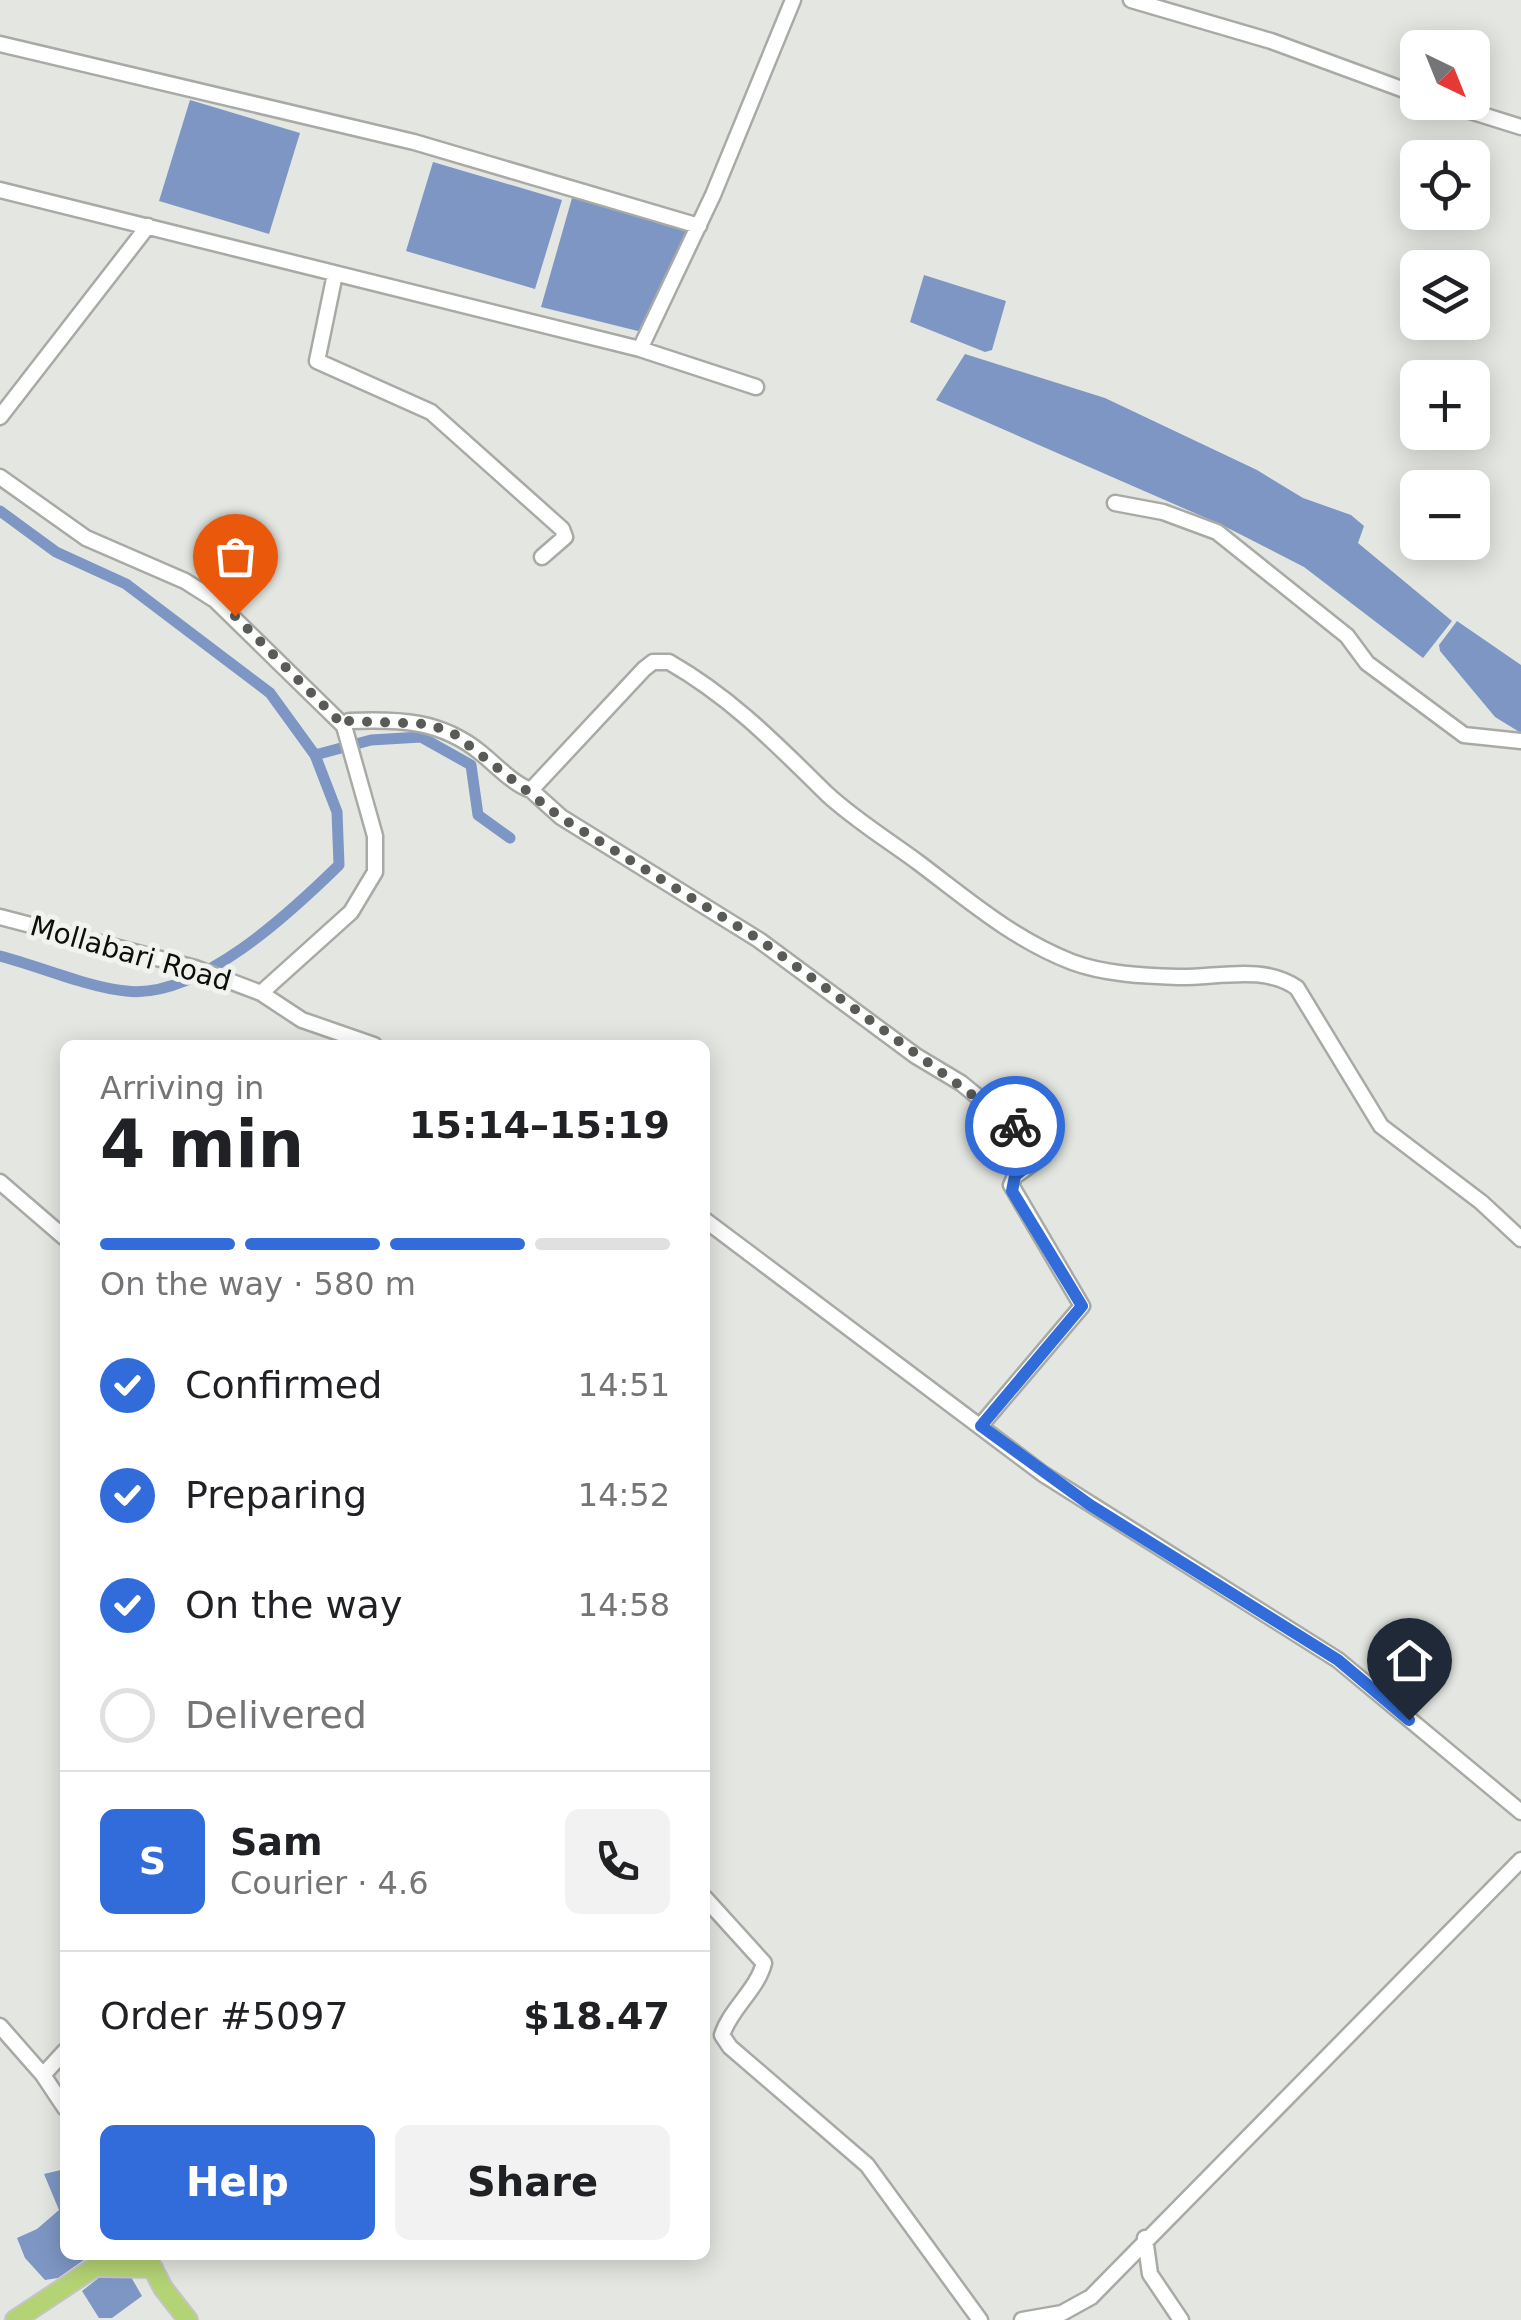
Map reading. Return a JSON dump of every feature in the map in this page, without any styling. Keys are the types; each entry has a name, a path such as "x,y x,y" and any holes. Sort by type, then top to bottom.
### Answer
{"main road":[{"path":"16,2320 107,2261 149,2261 188,2320"}],"street":[{"path":"640,349 699,226 793,0"},
{"path":"1131,0 1271,41 1400,88"},
{"path":"0,44 414,142 699,226"},
{"path":"1490,117 1521,127"},
{"path":"0,190 640,349 756,387"},
{"path":"0,417 148,226"},
{"path":"336,274 316,361 431,412 562,529 565,537 542,557"},
{"path":"0,477 86,538 184,581 215,600 344,728 375,836 375,872 350,912 260,993"},
{"path":"1115,503 1162,512 1217,532 1346,636 1358,656 1464,735 1521,741"},
{"path":"531,790 644,669 653,662 669,662 752,719 829,796 1004,929 1087,967 1206,976 1243,974 1286,980 1297,988 1381,1126 1481,1202 1521,1239"},
{"path":"344,728 349,721 376,720 428,724 453,733 531,790 560,817 791,962 916,1056 960,1083 1041,1148 1043,1156 1015,1176 1011,1186 1082,1306 981,1426"},
{"name":"Mollabari Road","path":"0,917 195,968 260,993 284,1012 360,1040"},
{"path":"0,1182 60,1234"},
{"path":"710,1224 1071,1492 1338,1660 1521,1812"},
{"path":"1022,2320 1062,2313 1091,2297 1144,2238 1521,1860"},
{"path":"710,1904 764,1963 722,2035 730,2047 867,2165 980,2320"},
{"path":"0,2026 60,2100"},
{"path":"43,2075 60,2056"},
{"path":"1144,2238 1150,2274 1181,2320"}],"water":[{"path":"190,100 300,133 269,234 159,201"},
{"path":"433,162 562,200 535,289 406,251"},
{"path":"572,198 690,230 646,333 541,307"},
{"path":"924,275 1006,301 992,350 985,352 910,322"},
{"path":"965,354 1105,398 1257,470 1303,498 1351,515 1364,526 1358,543 1452,621 1423,658 1304,567 1222,525 936,400"},
{"path":"1457,621 1521,665 1521,733 1495,717 1440,651 1439,645"},
{"path":"60,2170 60,2260 84,2260 58,2278 45,2280 25,2258 17,2238 37,2229 59,2210 44,2174"},
{"path":"105,2273 131,2277 142,2296 112,2318 99,2318 82,2291"}],"waterway":[{"path":"0,511 56,552 126,584 270,693 315,755 337,812 339,865 242,949 183,982 154,990 111,989 0,956"},
{"path":"315,755 371,740 421,737 471,765 478,815 510,838"}],"way so far":[{"path":"235,616 344,726 349,721 390,720 428,724 453,733 531,790 560,817 760,940 1015,1126"}],"route":[{"path":"1015,1126 1044,1152 1038,1161 1015,1176 1012,1191 1082,1306 981,1426 1090,1505 1338,1660 1409,1720"}]}
